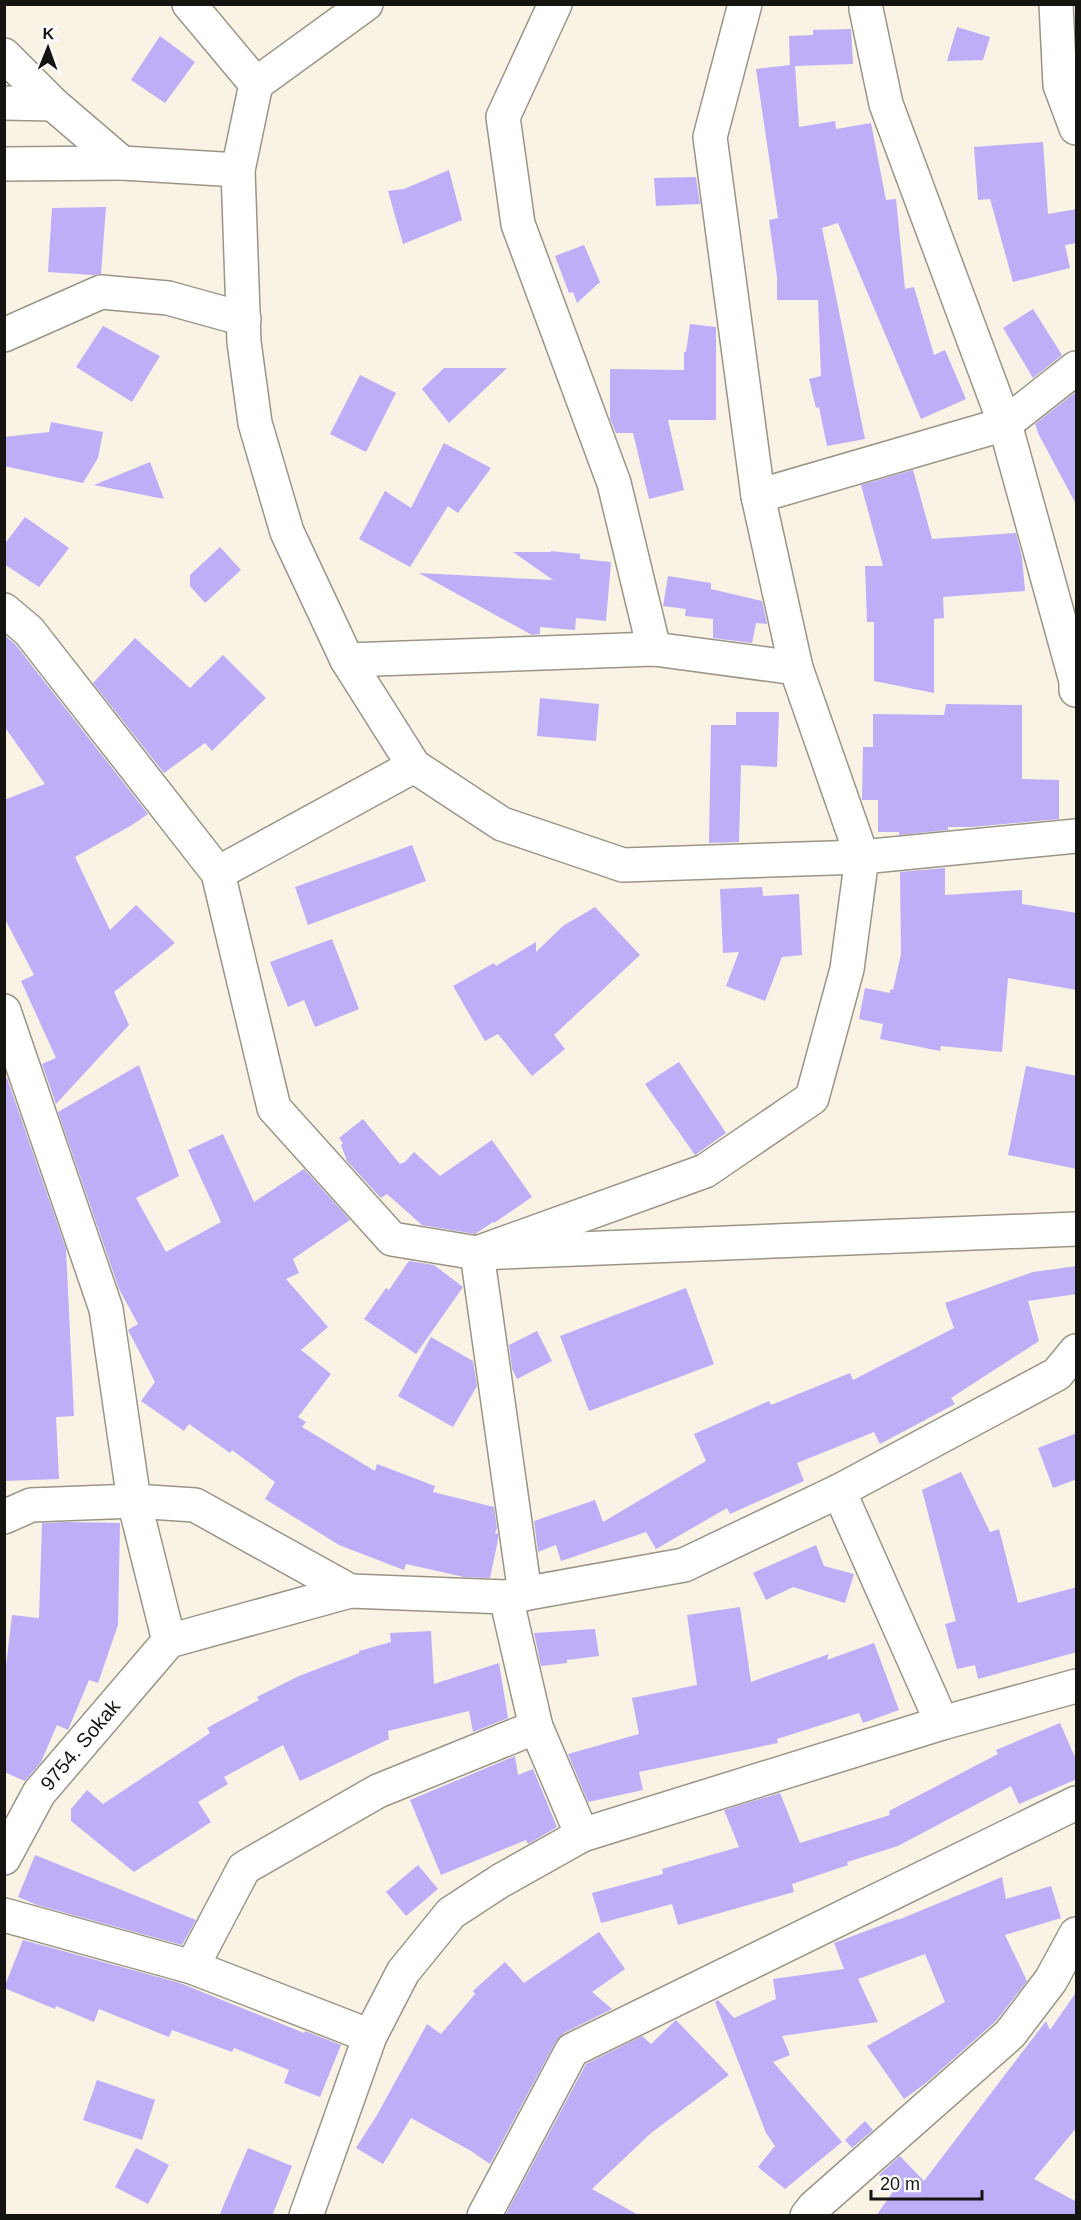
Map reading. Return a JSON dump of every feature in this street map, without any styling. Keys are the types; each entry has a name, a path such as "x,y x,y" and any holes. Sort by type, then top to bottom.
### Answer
{"street":[{"path":"189,4 256,84"},
{"path":"366,4 256,84 238,170 244,342 255,423 287,532 347,660 414,766 502,824 623,865 862,858 1077,836"},
{"path":"555,4 503,117 518,224 614,483 654,648"},
{"path":"477,1253 705,1171 812,1098 847,969 862,858 796,668 758,496 710,137 745,4"},
{"path":"866,4 886,104 1005,424 1076,684"},
{"path":"1056,4 1060,85 1077,128"},
{"path":"4,55 53,104 122,163"},
{"path":"4,103 53,104"},
{"path":"4,164 122,163 238,170"},
{"path":"4,335 101,292 168,298 244,319"},
{"path":"758,496 1005,424 1077,368"},
{"path":"4,610 29,631 218,873 274,1108 392,1239 477,1253 1077,1229"},
{"path":"347,660 654,648 796,668"},
{"path":"218,873 414,766"},
{"path":"4,1011 106,1309 134,1501 169,1641 350,1591 516,1596 684,1565 839,1491 1070,1368"},
{"path":"477,1253 516,1596 536,1727 582,1835"},
{"path":"839,1491 942,1723"},
{"path":"13,1509 134,1501 195,1505 350,1591"},
{"name":"9754. Sokak","path":"4,1858 39,1793 169,1641"},
{"path":"306,2216 370,2036 403,1972 451,1913 500,1881 582,1835 942,1723 1077,1686"},
{"path":"192,1967 244,1868 378,1791 536,1727"},
{"path":"484,2216 572,2050 1077,1803"},
{"path":"4,1915 192,1967 370,2036"},
{"path":"807,2216 814,2207 1010,2034 1051,1980 1077,1934"}],"building":[{"path":"957,27 990,37 983,60 947,61"},
{"path":"851,29 853,64 795,66 799,127 835,121 836,129 871,123 886,200 896,199 905,289 914,287 934,355 945,350 966,399 921,419 838,223 822,228 865,439 827,446 819,407 816,408 809,379 821,376 818,300 777,300 777,277 769,220 778,218 756,69 790,65 789,36 813,35 813,30"},
{"path":"160,36 195,62 165,103 131,80"},
{"path":"1043,142 1048,214 1077,209 1077,243 1065,245 1070,268 1013,282 990,199 978,200 974,147"},
{"path":"449,170 462,220 403,244 388,191 404,189"},
{"path":"696,177 700,204 656,206 654,178"},
{"path":"106,207 101,274 48,272 52,208"},
{"path":"584,245 600,282 577,303 573,292 569,293 555,256"},
{"path":"1033,309 1062,355 1033,378 1003,328"},
{"path":"690,324 716,327 716,420 668,420 684,490 649,499 633,433 616,433 610,419 610,369 684,370 684,352 686,352"},
{"path":"103,326 160,356 132,402 76,367"},
{"path":"444,368 507,368 449,423 422,389"},
{"path":"360,375 396,393 366,452 330,434"},
{"path":"1077,391 1077,506 1035,424"},
{"path":"51,422 103,432 98,458 83,483 4,466 4,437 49,432"},
{"path":"444,443 491,468 458,513 448,506 410,567 359,539 385,491 411,508"},
{"path":"150,462 164,499 94,485"},
{"path":"913,470 932,539 1016,533 1022,557 1025,591 943,597 944,618 934,619 934,693 874,681 874,622 867,622 865,566 883,566 861,485"},
{"path":"25,517 69,548 39,587 4,564 4,545"},
{"path":"220,547 241,570 205,603 190,586 190,575"},
{"path":"551,551 580,554 580,559 611,562 606,621 576,618 575,630 540,627 540,634 532,635 419,573 553,580 513,552"},
{"path":"668,576 711,583 711,589 762,601 767,624 756,623 752,643 713,638 713,619 685,616 686,609 663,606"},
{"path":"4,635 15,644 148,814 75,857 110,930 136,905 175,943 114,992 129,1025 56,1104 42,1064 56,1058 21,981 34,975 4,917 4,800 45,784 4,726"},
{"path":"135,638 190,688 223,655 266,698 212,751 205,743 164,773 93,683"},
{"path":"540,698 599,704 596,741 537,736"},
{"path":"946,704 1022,705 1022,779 1059,780 1059,819 948,827 948,830 899,835 899,832 878,832 878,800 862,800 863,747 873,747 873,714 944,715"},
{"path":"736,712 779,712 777,767 741,765 739,842 709,843 711,725 736,725"},
{"path":"412,845 426,881 308,925 295,887"},
{"path":"945,868 945,895 1022,890 1022,904 1077,913 1077,990 1008,978 1002,1052 941,1046 940,1051 880,1039 883,1024 859,1019 865,988 890,993 890,989 893,990 901,954 900,872"},
{"path":"762,887 763,896 799,894 802,955 782,957 765,1001 726,986 739,952 723,953 720,889"},
{"path":"595,907 640,955 554,1035 565,1049 532,1076 498,1034 485,1041 453,986 494,963 496,966 536,942 536,952 563,926"},
{"path":"332,939 359,1009 315,1027 304,1000 288,1007 270,962"},
{"path":"679,1062 726,1133 695,1155 645,1084"},
{"path":"139,1065 179,1176 136,1198 166,1252 221,1222 188,1150 223,1134 254,1202 304,1169 350,1220 293,1259 299,1273 286,1279 328,1327 301,1350 331,1374 298,1417 306,1422 302,1427 375,1471 377,1464 435,1486 433,1492 494,1507 497,1528 495,1534 498,1533 498,1540 490,1578 464,1577 406,1564 404,1570 339,1545 265,1499 275,1482 232,1450 230,1453 189,1424 184,1431 141,1401 155,1382 128,1330 138,1324 119,1289 58,1112"},
{"path":"1026,1066 1077,1076 1077,1169 1008,1155"},
{"path":"7,1078 66,1249 74,1416 56,1417 59,1479 4,1481 4,1079"},
{"path":"363,1119 400,1164 414,1152 440,1176 492,1140 532,1197 475,1234 422,1225 387,1194 381,1198 347,1161 341,1145 343,1143 339,1138"},
{"path":"409,1261 434,1265 463,1287 416,1354 364,1319 386,1288 389,1290"},
{"path":"1077,1266 1077,1294 1028,1301 1039,1341 951,1398 955,1404 880,1444 874,1432 797,1463 804,1481 730,1514 727,1508 656,1549 646,1532 561,1561 556,1545 538,1552 534,1521 595,1500 603,1522 706,1461 694,1434 769,1401 771,1405 850,1373 853,1380 954,1328 945,1303 1033,1272"},
{"path":"686,1288 714,1364 589,1411 560,1336"},
{"path":"537,1331 552,1361 517,1379 512,1369 509,1345"},
{"path":"431,1337 473,1361 477,1386 453,1427 398,1396"},
{"path":"1077,1433 1077,1479 1053,1488 1038,1448"},
{"path":"961,1472 990,1532 999,1529 1018,1603 1077,1587 1077,1652 978,1679 975,1665 957,1669 945,1624 956,1621 922,1490"},
{"path":"42,1523 120,1523 118,1625 98,1683 89,1680 68,1730 57,1725 41,1762 25,1781 4,1772 4,1683 12,1615 39,1618"},
{"path":"816,1545 824,1566 854,1574 845,1603 793,1587 766,1600 753,1573"},
{"path":"740,1607 751,1682 829,1654 827,1660 874,1643 899,1710 863,1723 859,1713 777,1739 778,1743 639,1772 643,1790 588,1802 568,1754 639,1734 632,1698 697,1685 687,1615"},
{"path":"595,1629 599,1656 541,1666 534,1633"},
{"path":"431,1631 434,1684 499,1663 508,1718 473,1732 469,1711 388,1731 389,1739 300,1781 283,1745 224,1777 228,1784 198,1802 211,1822 134,1872 71,1821 71,1809 87,1790 103,1804 210,1733 207,1728 259,1700 257,1697 299,1676 359,1653 359,1651 391,1642 390,1633"},
{"path":"1060,1723 1077,1762 1077,1779 1019,1804 1011,1786 898,1846 847,1862 848,1865 792,1884 794,1892 678,1925 672,1904 601,1923 592,1893 663,1874 662,1869 739,1847 724,1810 780,1793 800,1843 890,1815 889,1811 998,1754 996,1750"},
{"path":"515,1756 518,1775 533,1769 557,1827 528,1844 526,1840 441,1875 410,1800"},
{"path":"35,1855 196,1920 182,1945 37,1905 18,1897"},
{"path":"418,1865 438,1889 406,1916 386,1892"},
{"path":"1002,1877 1006,1899 1051,1886 1061,1918 1005,1935 1027,1981 996,2021 926,2083 904,2099 867,2046 945,2002 925,1954 858,1979 878,2022 782,2036 790,2055 773,2062 842,2142 785,2189 758,2167 775,2146 766,2133 715,2002 718,2000 734,2018 776,1999 773,1979 844,1969 834,1943 898,1920"},
{"path":"599,1932 625,1969 592,1992 612,2009 564,2033 556,2041 490,2164 411,2118 383,2164 356,2148 377,2115 427,2024 441,2034 475,1994 473,1991 505,1962 524,1983"},
{"path":"23,1940 180,1983 304,2033 305,2031 341,2045 320,2097 284,2083 289,2070 234,2048 232,2052 172,2030 169,2037 99,2009 94,2022 4,1988"},
{"path":"1077,1991 1077,2127 1034,2179 1077,2202 1077,2216 876,2216 894,2190 879,2175 900,2156 924,2181 1046,2021 1050,2030"},
{"path":"676,2020 729,2075 651,2133 592,2189 640,2216 505,2216 586,2064 642,2036 651,2044"},
{"path":"97,2080 155,2100 142,2140 83,2120"},
{"path":"865,2121 873,2130 852,2148 845,2140"},
{"path":"136,2148 169,2165 148,2204 115,2187"},
{"path":"248,2148 292,2166 272,2216 219,2216"}]}
